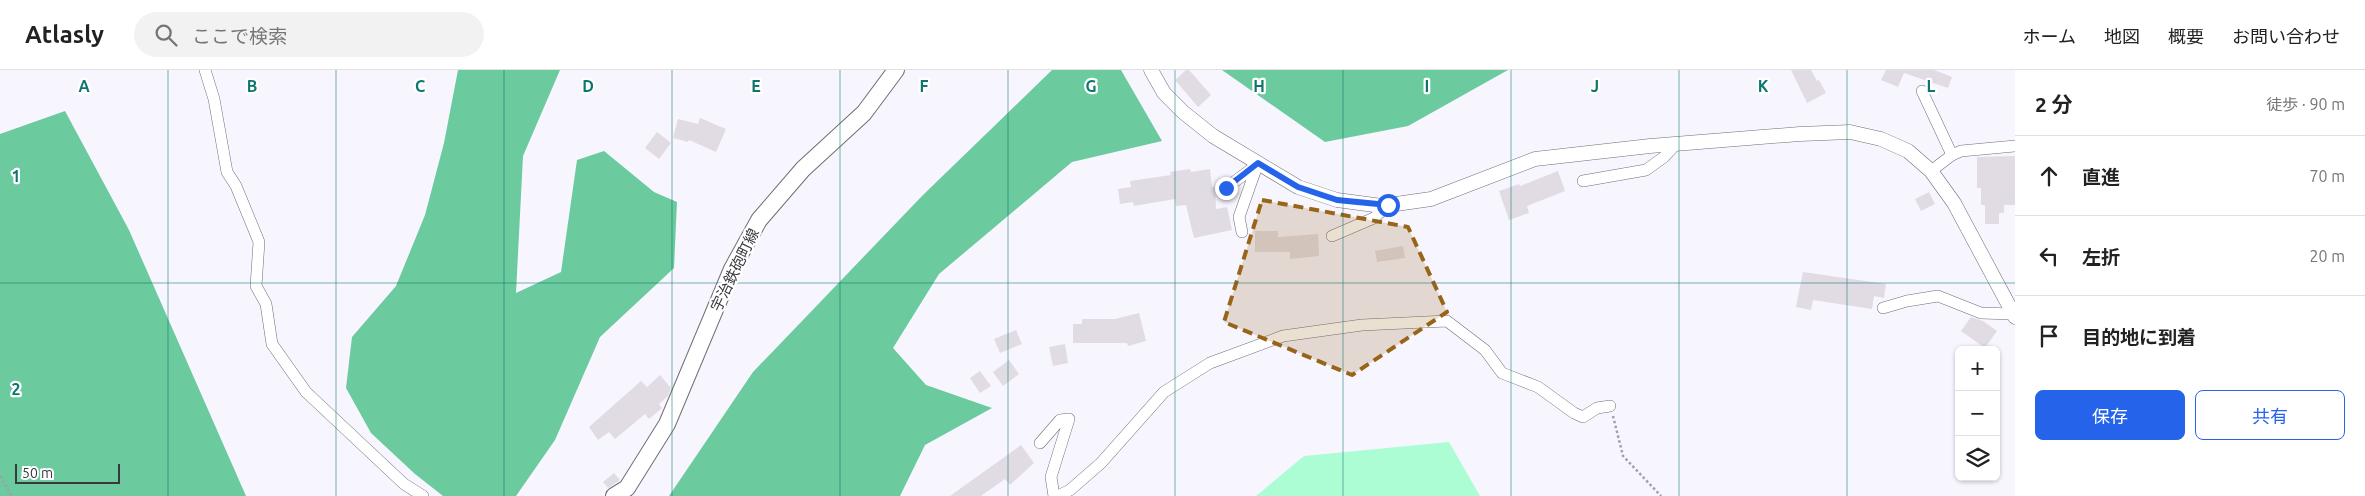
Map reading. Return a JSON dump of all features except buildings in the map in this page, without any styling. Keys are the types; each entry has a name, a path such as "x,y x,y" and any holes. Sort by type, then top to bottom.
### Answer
{"main road":[{"name":"宇治鉄砲町線","path":"614,496 627,488 667,424 732,269 759,220 803,169 864,113 896,70"}],"street":[{"path":"205,70 214,99 226,172 236,186 259,242 256,286 266,304 272,344 306,392 404,484 423,496"},
{"path":"1151,70 1164,93 1183,112 1213,136 1298,187 1337,200 1388,205 1431,199 1535,160 1676,144 1850,132 1881,139 1908,150 1931,171 1954,202 2014,315"},
{"path":"1922,91 1952,154"},
{"path":"1583,182 1646,170 1664,157 1676,144"},
{"path":"1931,171 1952,154 1961,151 2015,146"},
{"path":"1226,188 1258,163"},
{"path":"1242,232 1239,217 1258,163"},
{"path":"1332,236 1374,218 1388,205"},
{"path":"1883,308 1907,301 1938,296 1981,313 2014,315"},
{"path":"1058,496 1070,490 1101,463 1164,392 1210,363 1283,336 1362,325 1447,321 1485,350 1502,373 1538,387 1574,413 1583,417 1596,408 1610,406"},
{"path":"1040,443 1060,420 1069,419 1053,469 1054,496"}],"path":[{"path":"1610,406 1623,456 1661,496"},
{"path":"0,476 12,496"}],"highlighted area":[{"path":"1262,200 1408,227 1447,312 1352,375 1224,322"}],"green space":[{"path":"458,70 560,70 523,156 516,293 561,272 577,160 604,151 654,192 677,202 674,268 600,337 555,440 516,496 443,496 415,474 371,433 346,388 352,337 396,286 425,215 444,143"},
{"path":"1052,70 1121,70 1162,141 1072,162 939,274 893,348 926,385 992,408 925,445 900,496 669,496 753,372 923,195"},
{"path":"1222,70 1508,70 1408,126 1325,142"},
{"path":"65,111 129,230 246,496 0,496 0,134"},
{"path":"1449,442 1480,496 1256,496 1304,456"}],"route":[{"path":"1226,188 1258,163 1298,187 1337,200 1382,206 1388,205"}]}
